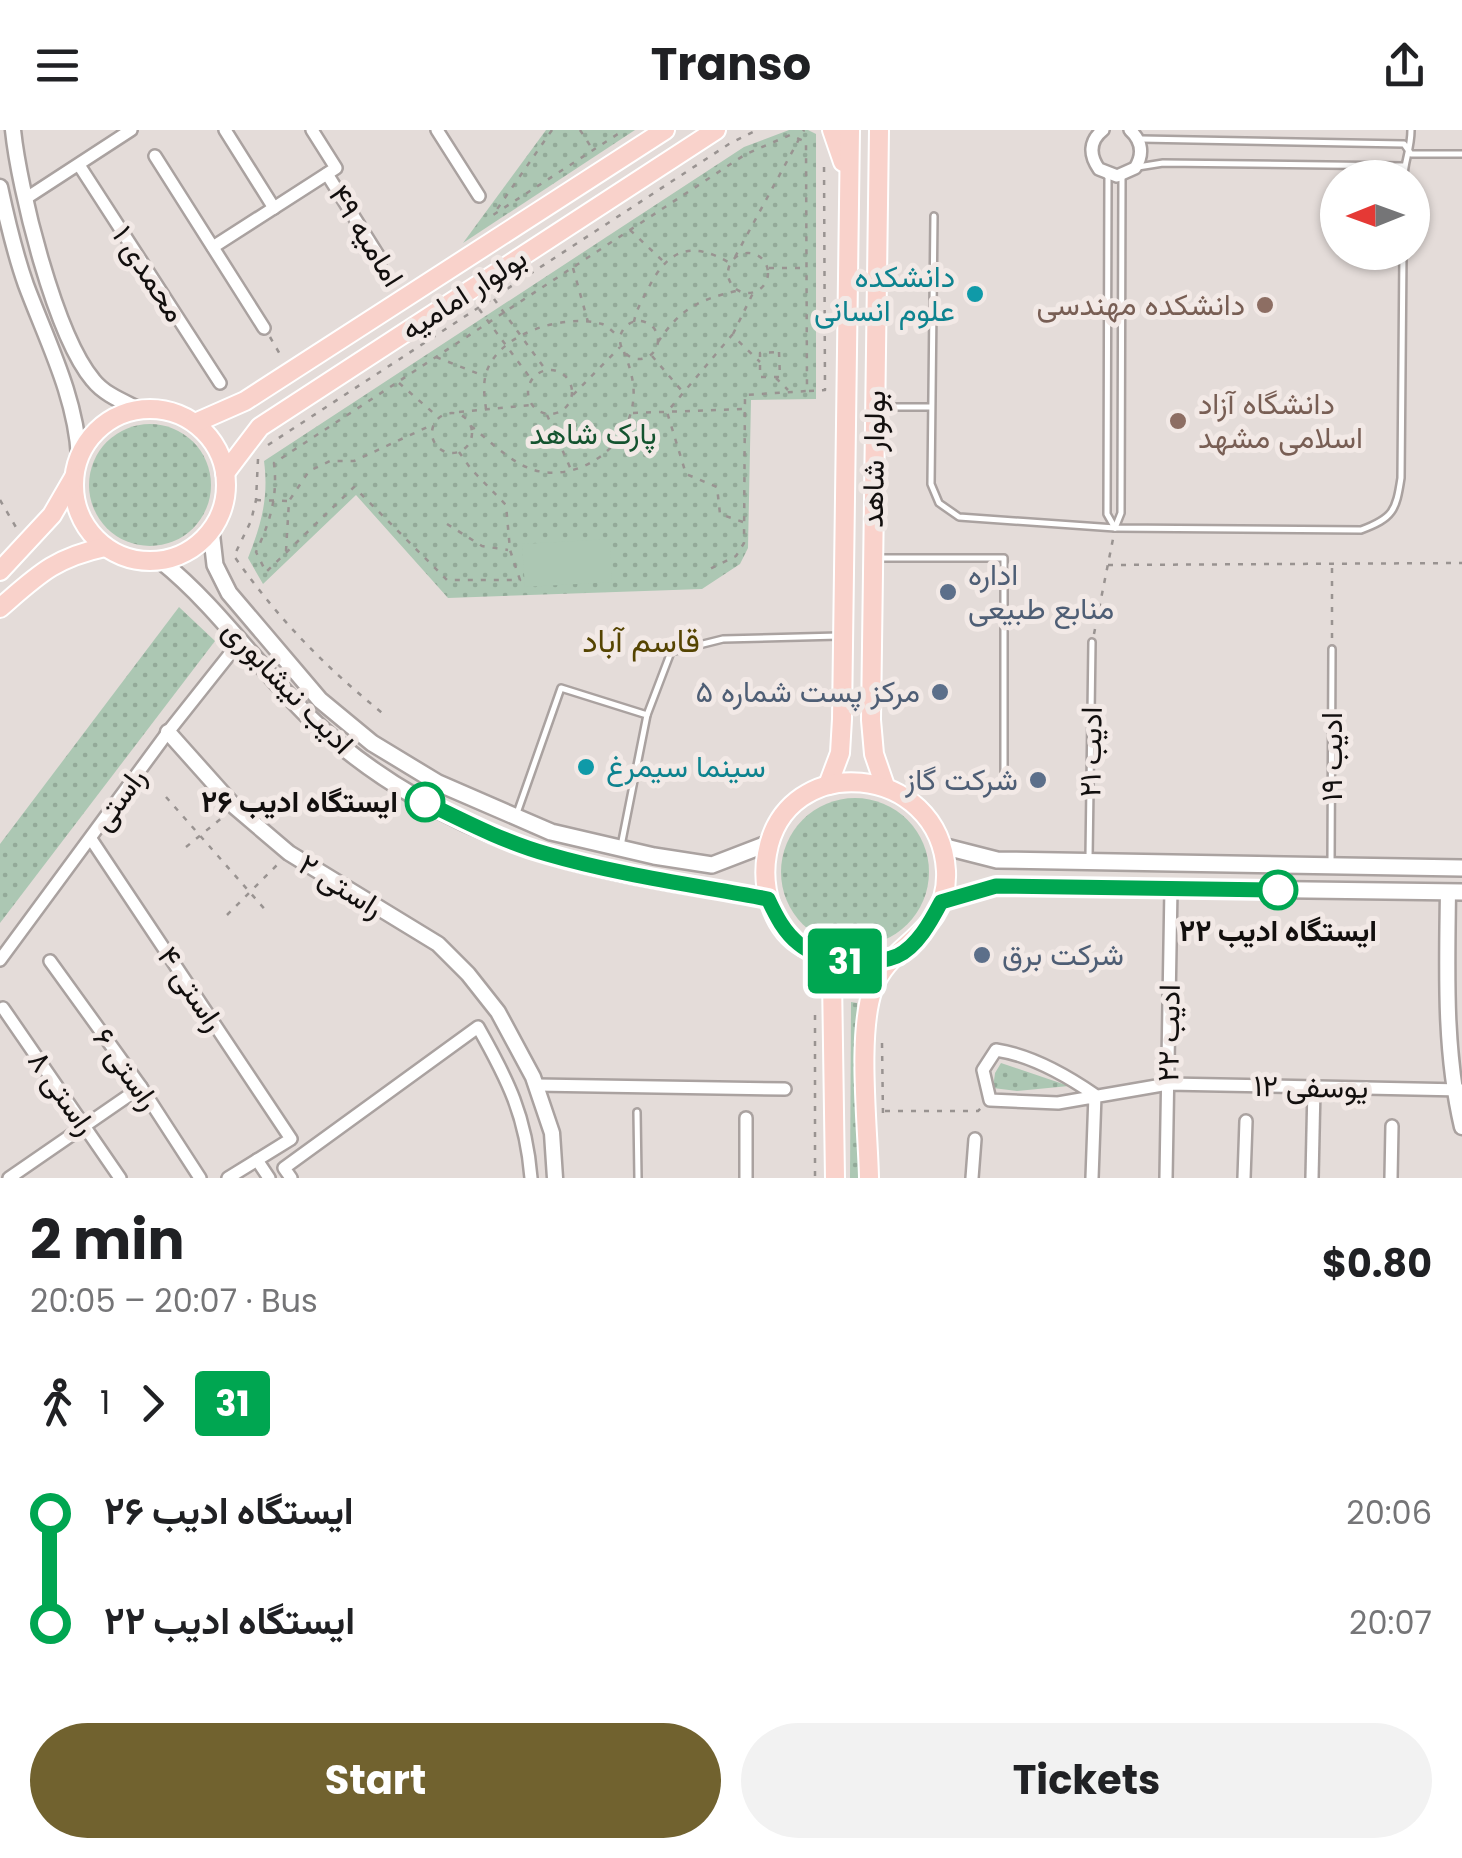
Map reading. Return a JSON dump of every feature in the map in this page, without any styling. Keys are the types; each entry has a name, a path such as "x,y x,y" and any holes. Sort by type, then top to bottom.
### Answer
{"main road":[{"name":"بولوار امامیه","path":"195,423 244,401 665,130"},
{"name":"بولوار امامیه","path":"225,473 260,427 716,130"},
{"path":"832,130 850,187"},
{"name":"بولوار شاهد","path":"828,785 840,753 844,636 850,130"},
{"name":"بولوار شاهد","path":"882,130 878,160 871,720 874,754 884,786"},
{"path":"138,409 168,411 195,423 220,454 225,473 221,512 212,530 180,555 162,560 142,561 104,546 80,516 74,496 78,457 88,439 119,414 138,409"},
{"path":"0,571 52,515 74,476"},
{"name":"ادیب نیشابوری","path":"212,530 215,565 229,593 320,700 372,742 438,783 551,832 621,850 712,866 768,843"},
{"path":"0,608 44,569 70,554 104,546"},
{"name":"ادیب نیشابوری","path":"162,560 188,582 307,715 359,761 425,802 544,854 768,899"},
{"path":"834,1178 832,978 823,963 780,925 768,899 764,871 768,843 792,807 828,785 856,781 884,786 910,799 930,820 942,846 946,874 941,902 928,928 882,970 867,1014 869,1178"},
{"path":"942,846 997,860 1462,868"},
{"path":"941,902 996,886 1455,892"},
{"path":"806,949 854,964 898,956"}],"street":[{"path":"13,130 25,199 45,272 70,340 92,380 114,398 138,409"},
{"path":"25,199 131,130"},
{"path":"225,130 274,208"},
{"name":"امامیه ۴۹","path":"312,130 381,260"},
{"path":"436,130 479,196"},
{"path":"1103,130 1092,147 1094,162 1110,175 1129,171 1141,154 1134,134"},
{"path":"155,156 264,328"},
{"name":"محمدی ۱","path":"79,165 220,383"},
{"path":"213,247 332,171"},
{"path":"0,187 3,213 24,279 77,426 78,457"},
{"name":"راستی","path":"0,960 241,640"},
{"name":"راستی ۲","path":"168,732 236,807 289,854 438,944 498,1012 536,1085 552,1133 555,1178"},
{"name":"راستی ۴","path":"91,839 291,1139 258,1160"},
{"name":"ادیب ۲۲","path":"1166,1178 1171,888"},
{"path":"1455,892 1447,1008 1462,1127"},
{"name":"راستی ۶","path":"50,961 200,1178"},
{"name":"راستی ۸","path":"3,1008 120,1178"},
{"path":"291,1178 284,1168 478,1027 511,1085 528,1145 531,1178"},
{"path":"990,1100 983,1070 996,1050 1068,1077 1095,1095 1092,1178"},
{"name":"یوسفی ۱۲","path":"990,1100 1058,1103 1168,1084 1458,1090"},
{"path":"536,1085 785,1089"},
{"path":"0,1168 8,1178 140,1087"},
{"path":"1312,1178 1314,1087"},
{"path":"746,1118 746,1178"},
{"path":"1244,1178 1246,1121"},
{"path":"1392,1126 1392,1178"},
{"path":"972,1178 975,1139"},
{"path":"228,1178 258,1160 269,1178"}],"lane":[{"path":"1408,160 1411,130"},
{"path":"1134,134 1404,144 1411,154"},
{"path":"1411,154 1462,154"},
{"path":"1115,528 1121,513 1129,171 1163,163 1320,165"},
{"path":"1099,169 1108,178 1107,514 1115,528"},
{"path":"934,216 930,484 939,503 959,517 1115,528 1361,530 1390,516 1397,504 1401,478 1403,270"},
{"path":"875,407 930,407"},
{"path":"873,558 1004,558 1004,781"},
{"path":"621,850 646,715 672,652 723,638 844,636"},
{"name":"ادیب ۲۱","path":"1089,862 1092,642"},
{"name":"ادیب ۱۹","path":"1331,866 1332,649"},
{"path":"516,816 561,688 646,715"},
{"path":"638,1112 638,1178"}],"path":[{"path":"493,215 552,130"},
{"path":"580,130 604,169"},
{"path":"493,215 624,130"},
{"path":"386,716 298,639 234,556 251,521 258,459 268,445 729,144 757,130"},
{"path":"738,291 727,275 730,263 804,130"},
{"path":"459,452 470,469 506,505 510,550 520,580 447,580 354,487 266,572 256,552 270,521 274,463 746,154 790,135 806,142 807,391"},
{"path":"704,572 736,556 744,543 745,395 826,390 824,155"},
{"path":"479,196 505,234"},
{"path":"630,230 664,263"},
{"path":"634,322 635,313 664,263 688,250 709,251 730,263"},
{"path":"667,412 732,335 753,293 767,280 767,268 754,254 735,257"},
{"name":"امامیه ۴۹","path":"381,260 405,298"},
{"path":"573,268 589,324"},
{"path":"767,268 807,268"},
{"path":"624,352 640,359 651,355 675,317 688,308 738,291 753,293"},
{"path":"494,298 546,371 566,376 572,396"},
{"path":"478,308 532,380"},
{"path":"453,413 467,419 508,456 531,470 572,472 607,450 631,413 634,378 621,346 624,328 634,322 651,326 658,342"},
{"path":"486,409 485,376 506,343 520,334 553,325 603,324 620,338"},
{"path":"264,328 290,371"},
{"path":"732,335 760,362"},
{"path":"546,414 566,408 572,396 621,346"},
{"path":"780,352 780,377 760,377 760,362 760,353 780,352"},
{"path":"651,355 682,390"},
{"path":"436,357 485,376"},
{"path":"532,405 528,392 532,380 546,371"},
{"path":"775,377 790,392"},
{"path":"398,382 439,418"},
{"path":"286,553 289,501 309,471 330,462 354,461 453,413 532,405 546,414 572,472"},
{"path":"631,413 745,409"},
{"path":"667,412 686,474 718,488 720,514 744,522"},
{"path":"434,424 433,440 451,453 459,452 470,442 471,426"},
{"path":"0,500 26,544"},
{"path":"256,500 289,501"},
{"path":"446,524 482,546 510,550"},
{"path":"1092,642 1115,528"},
{"path":"1108,565 1462,563"},
{"path":"1332,564 1332,649"},
{"path":"166,797 269,914"},
{"path":"186,847 236,807"},
{"path":"227,915 289,854"},
{"path":"815,1178 813,1019 819,1005"},
{"path":"785,1089 814,1090"},
{"path":"867,1112 978,1111 990,1100"}],"green space":[{"path":"546,130 635,130 463,243"},
{"name":"پارک شاهد","path":"789,130 816,134 816,399 751,400 748,548 740,564 702,589 448,598 356,495 263,584 248,558 263,511 264,461 744,147"},
{"path":"150,424 173,429 193,442 206,462 211,485 206,508 193,528 173,541 150,546 127,541 107,528 94,508 89,485 94,462 107,442 127,429"},
{"path":"610,539 612,582 525,587 522,544"},
{"path":"179,607 215,641 0,923 0,844"},
{"path":"855,798 883,803 908,819 924,844 929,872 924,900 908,925 883,941 855,946 827,941 802,925 786,900 781,872 786,844 802,819 827,803"},
{"path":"851,1002 857,1003 859,1178 850,1178"},
{"path":"1001,1063 1069,1086 1017,1091 993,1088"}],"bus line":[{"name":"31","path":"425,802 544,854 768,899 780,925 800,946 854,964 898,956 928,928 941,902 996,886 1278,890"}],"place":[{"name":"دانشکده علوم انسانی","path":"975,294"},
{"name":"دانشکده مهندسی","path":"1265,305"},
{"name":"دانشگاه آزاد اسلامی مشهد","path":"1178,421"},
{"name":"اداره منابع طبیعی","path":"948,592"},
{"name":"مرکز پست شماره ۵","path":"940,692"},
{"name":"سینما سیمرغ","path":"586,767"},
{"name":"شرکت گاز","path":"1038,780"},
{"name":"ایستگاه ادیب ۲۶","path":"425,802"},
{"name":"ایستگاه ادیب ۲۲","path":"1278,890"},
{"name":"شرکت برق","path":"982,955"}],"district":[{"name":"قاسم آباد","path":"641,641"}]}
